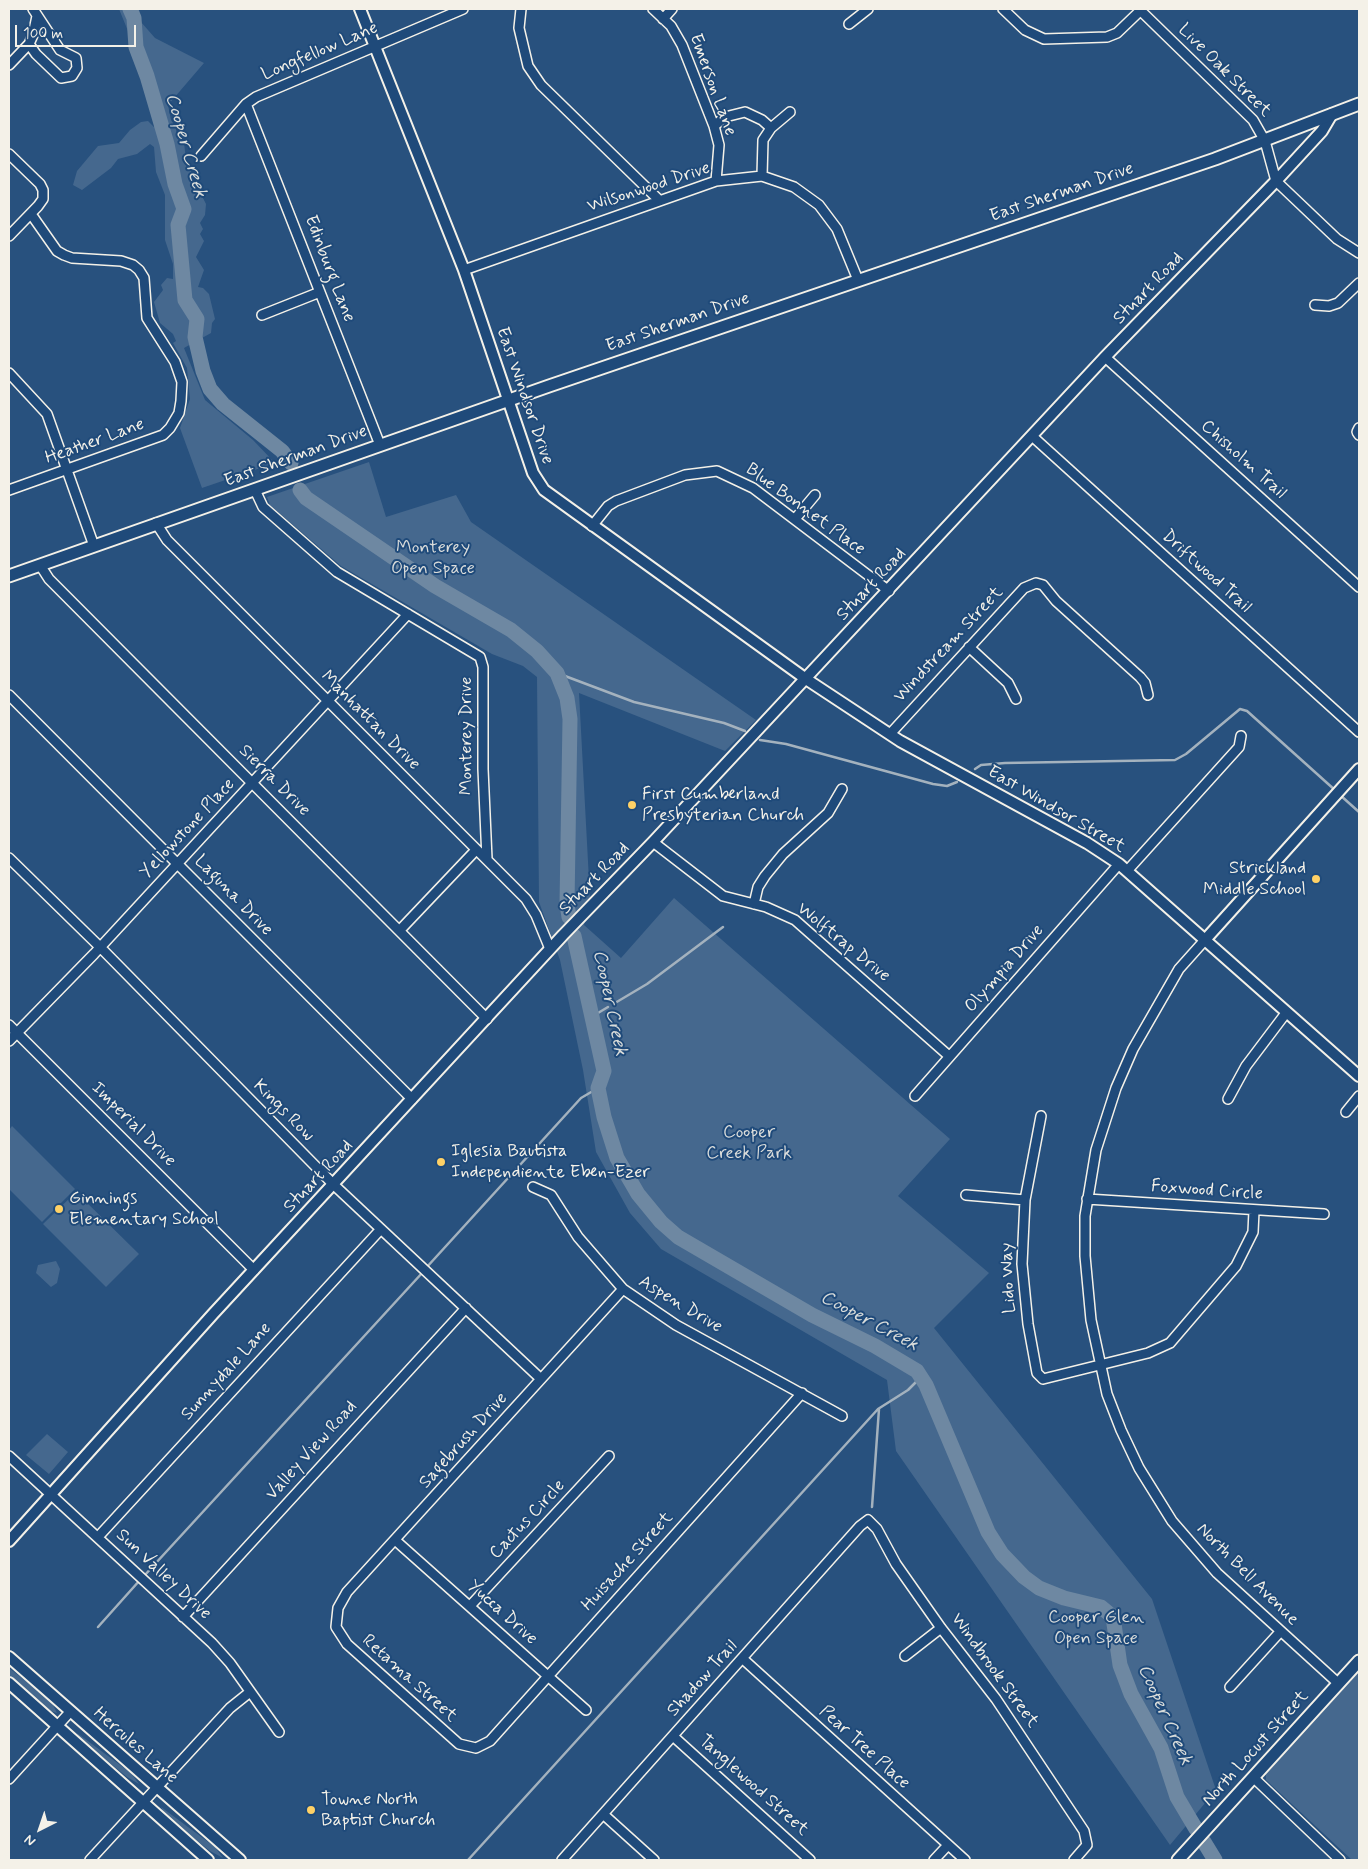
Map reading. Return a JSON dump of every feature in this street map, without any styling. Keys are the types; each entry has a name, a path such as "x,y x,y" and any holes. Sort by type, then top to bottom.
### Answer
{"main road":[{"name":"East Sherman Drive","path":"9,576 549,386 1264,140 1359,104"},
{"name":"North Locust Street","path":"1178,1860 1359,1661"}],"street":[{"name":"East Windsor Drive","path":"360,9 464,270 533,473 544,490 806,679"},
{"name":"Longfellow Lane","path":"246,104 256,97 463,9"},
{"path":"521,9 519,28 528,66 542,85 659,200"},
{"name":"Emerson Lane","path":"653,9 670,26 682,45 714,126 719,144 716,181"},
{"path":"663,20 672,9"},
{"path":"849,24 868,9"},
{"name":"Live Oak Street","path":"1003,9 1025,30 1044,39 1108,37 1117,33 1142,10 1254,120 1264,140 1276,181"},
{"path":"29,44 36,54 61,78 72,76 77,68 76,58 60,50 35,12"},
{"path":"9,65 29,44 34,35 35,12"},
{"path":"201,156 246,104"},
{"name":"Edinburg Lane","path":"246,104 380,445"},
{"path":"714,126 724,117 745,112 762,120 771,128"},
{"path":"762,176 763,140 771,128 790,112"},
{"name":"Stuart Road","path":"9,1541 254,1270 550,949 654,842 1105,357 1276,181 1322,131 1332,114"},
{"path":"9,154 40,184 43,190 43,199 9,236"},
{"name":"Wilsonwood Drive","path":"464,270 716,181 762,176 794,187 819,205 837,229 858,280"},
{"path":"1276,181 1336,240 1359,253"},
{"name":"Heather Lane","path":"9,490 163,435 170,428 179,413 182,382 175,362 147,318 144,278 139,270 133,265 120,261 72,258 64,255 58,251 31,214"},
{"path":"1315,305 1329,306 1338,303 1359,283"},
{"path":"262,315 320,292"},
{"name":"Chisholm Trail","path":"1105,357 1359,587"},
{"path":"9,373 47,414 94,546"},
{"path":"1359,428 1357,432 1359,435"},
{"name":"Driftwood Trail","path":"1032,436 1359,732"},
{"name":"Blue Bonnet Place","path":"592,526 608,506 616,501 685,475 717,471 753,488 889,591"},
{"name":"Monterey Drive","path":"255,490 263,507 337,572 480,657 483,667 484,815 487,859"},
{"path":"795,519 816,495"},
{"name":"Manhattan Drive","path":"156,523 167,540 526,898 536,915 550,949"},
{"name":"Sierra Drive","path":"40,565 49,579 487,1019"},
{"name":"Windstream Street","path":"890,734 1024,588 1036,583 1043,585 1056,601 1140,677 1145,683 1148,695"},
{"name":"Yellowstone Place","path":"9,1041 100,947 408,614"},
{"path":"969,648 1008,683 1016,699"},
{"name":"East Windsor Street","path":"806,679 890,734 1087,843 1119,864 1359,1076"},
{"name":"Laguna Drive","path":"9,695 412,1099"},
{"path":"1127,871 1239,747 1241,736"},
{"name":"North Bell Avenue","path":"1339,1684 1217,1574 1185,1538 1162,1506 1130,1451 1107,1394 1091,1320 1086,1283 1085,1256 1087,1199 1096,1150 1124,1068 1155,1008 1179,969 1359,769"},
{"path":"754,904 758,887 765,876 783,854 828,813 842,789"},
{"name":"Wolftrap Drive","path":"654,842 724,896 780,912 795,920 950,1056"},
{"path":"400,930 476,850"},
{"name":"Kings Row","path":"9,858 100,947 334,1184 542,1379"},
{"name":"Olympia Drive","path":"915,1096 1119,864"},
{"path":"1228,1099 1262,1043 1286,1013"},
{"name":"Imperial Drive","path":"9,1025 254,1270"},
{"path":"1346,1112 1359,1096"},
{"name":"Lido Way","path":"1041,1116 1025,1200 1022,1264 1028,1324 1037,1373 1043,1379 1051,1378 1100,1365"},
{"name":"Aspen Drive","path":"533,1187 551,1195 578,1238 622,1289 676,1325 842,1416"},
{"path":"966,1195 1025,1200"},
{"name":"Foxwood Circle","path":"1087,1199 1324,1214"},
{"path":"1100,1365 1148,1353 1170,1343 1236,1266 1253,1232 1254,1210"},
{"name":"Sunnydale Lane","path":"98,1537 381,1229"},
{"name":"Sagebrush Drive","path":"337,1618 338,1608 347,1592 622,1289"},
{"name":"Valley View Road","path":"184,1617 466,1308"},
{"name":"Huisache Street","path":"476,1748 490,1741 802,1393"},
{"name":"Sun Valley Drive","path":"9,1456 184,1617 230,1663 279,1732"},
{"name":"Cactus Circle","path":"470,1606 609,1456"},
{"name":"Windbrook Street","path":"868,1520 877,1529 896,1564 941,1628 1004,1711 1084,1831 1086,1845 1074,1860"},
{"name":"Shadow Trail","path":"562,1860 860,1526 868,1520"},
{"name":"Yucca Drive","path":"395,1540 586,1710"},
{"name":"Retama Street","path":"337,1618 336,1627 347,1644 452,1740 467,1747 476,1748"},
{"path":"905,1656 941,1628"},
{"path":"1230,1687 1280,1632"},
{"name":"Hercules Lane","path":"9,1657 238,1860"},
{"name":"Pear Tree Place","path":"743,1659 965,1860"},
{"name":"Hercules Lane","path":"9,1683 208,1860"},
{"path":"90,1860 230,1708 250,1692"},
{"path":"9,1778 70,1712"},
{"name":"Tanglewood Street","path":"674,1736 810,1860"},
{"path":"1254,1778 1340,1860"},
{"path":"603,1814 654,1860"},
{"path":"934,1860 948,1845"}],"green space":[{"path":"119,9 139,9 141,22 155,38 204,63 168,105 171,120 176,128 177,138 184,143 186,159 193,167 190,181 200,192 206,204 205,215 200,223 203,229 200,234 204,241 196,257 204,270 198,287 203,288 209,294 215,319 212,323 211,333 184,348 205,400 253,440 275,463 202,488 180,428 190,399 187,368 173,343 176,341 173,334 160,323 154,302 163,290 161,285 167,278 173,279 173,264 165,240 165,195 156,172 154,147 150,144 137,154 118,159 111,168 82,190 73,185 77,171 98,146 119,143 130,130 141,122 148,121 154,127 163,127 154,100 141,43 130,36"},
{"path":"369,462 386,517 456,495 471,522 756,720 725,751 579,693 590,899 584,925 621,958 674,898 950,1139 898,1196 989,1273 934,1328 1152,1599 1216,1790 1170,1845 896,1451 887,1380 661,1249 630,1213 596,1152 583,1070 560,960 539,902 537,677 523,666 492,654 341,566 270,505 267,497"},
{"path":"12,1126 75,1189 42,1222 9,1189 9,1130"},
{"path":"76,1192 139,1254 106,1287 43,1224"},
{"path":"56,1261 60,1269 57,1283 51,1287 36,1273 38,1265"},
{"path":"47,1434 68,1452 49,1474 26,1455"},
{"path":"9,1668 45,1696 57,1713 50,1711 9,1676"},
{"path":"1359,1668 1359,1860 1352,1860 1266,1780 1266,1774"},
{"path":"77,1733 131,1773 139,1784 127,1777 83,1741"},
{"path":"161,1807 215,1847 223,1858 210,1851 166,1816"}],"waterway":[{"name":"Cooper Creek","path":"130,9 134,18 136,47 147,76 167,144 175,184 184,209 178,225 185,300 197,319 195,337 203,371 210,389 223,404 282,451 291,463"},
{"name":"Cooper Creek","path":"300,490 306,498 435,586 511,630 537,651 557,673 567,698 570,719 567,904 569,917"},
{"path":"557,673 634,702 724,723 745,731"},
{"path":"975,769 981,765 1005,763 1175,760 1186,754 1240,709 1247,711 1336,791"},
{"path":"760,740 786,744 933,784 947,786 957,782"},
{"path":"1340,795 1359,812"},
{"path":"615,1003 647,984 723,927"},
{"name":"Cooper Creek","path":"574,936 604,1071 598,1088 604,1117 617,1158 638,1194 661,1222 678,1237 812,1315 875,1346 917,1371 926,1385 988,1532 1002,1554 1024,1577 1039,1588 1064,1598 1101,1607 1113,1617 1120,1665 1131,1694 1161,1748 1177,1797 1196,1829"},
{"path":"593,1016 608,1007"},
{"path":"426,1268 581,1098 598,1088"},
{"path":"144,1576 423,1272"},
{"path":"468,1860 878,1409 908,1390 916,1382 920,1374"},
{"path":"872,1507 879,1409"},
{"path":"98,1627 140,1580"},
{"name":"Cooper Creek","path":"1204,1842 1215,1860"}],"place":[{"name":"First Cumberland Presbyterian Church","path":"632,805"},
{"name":"Strickland Middle School","path":"1316,879"},
{"name":"Iglesia Bautista Independiente Eben-Ezer","path":"441,1162"},
{"name":"Ginnings Elementary School","path":"59,1209"},
{"name":"Towne North Baptist Church","path":"311,1810"}],"park label":[{"name":"Monterey Open Space","path":"433,558"},
{"name":"Cooper Creek Park","path":"749,1143"},
{"name":"Cooper Glen Open Space","path":"1096,1628"}]}
